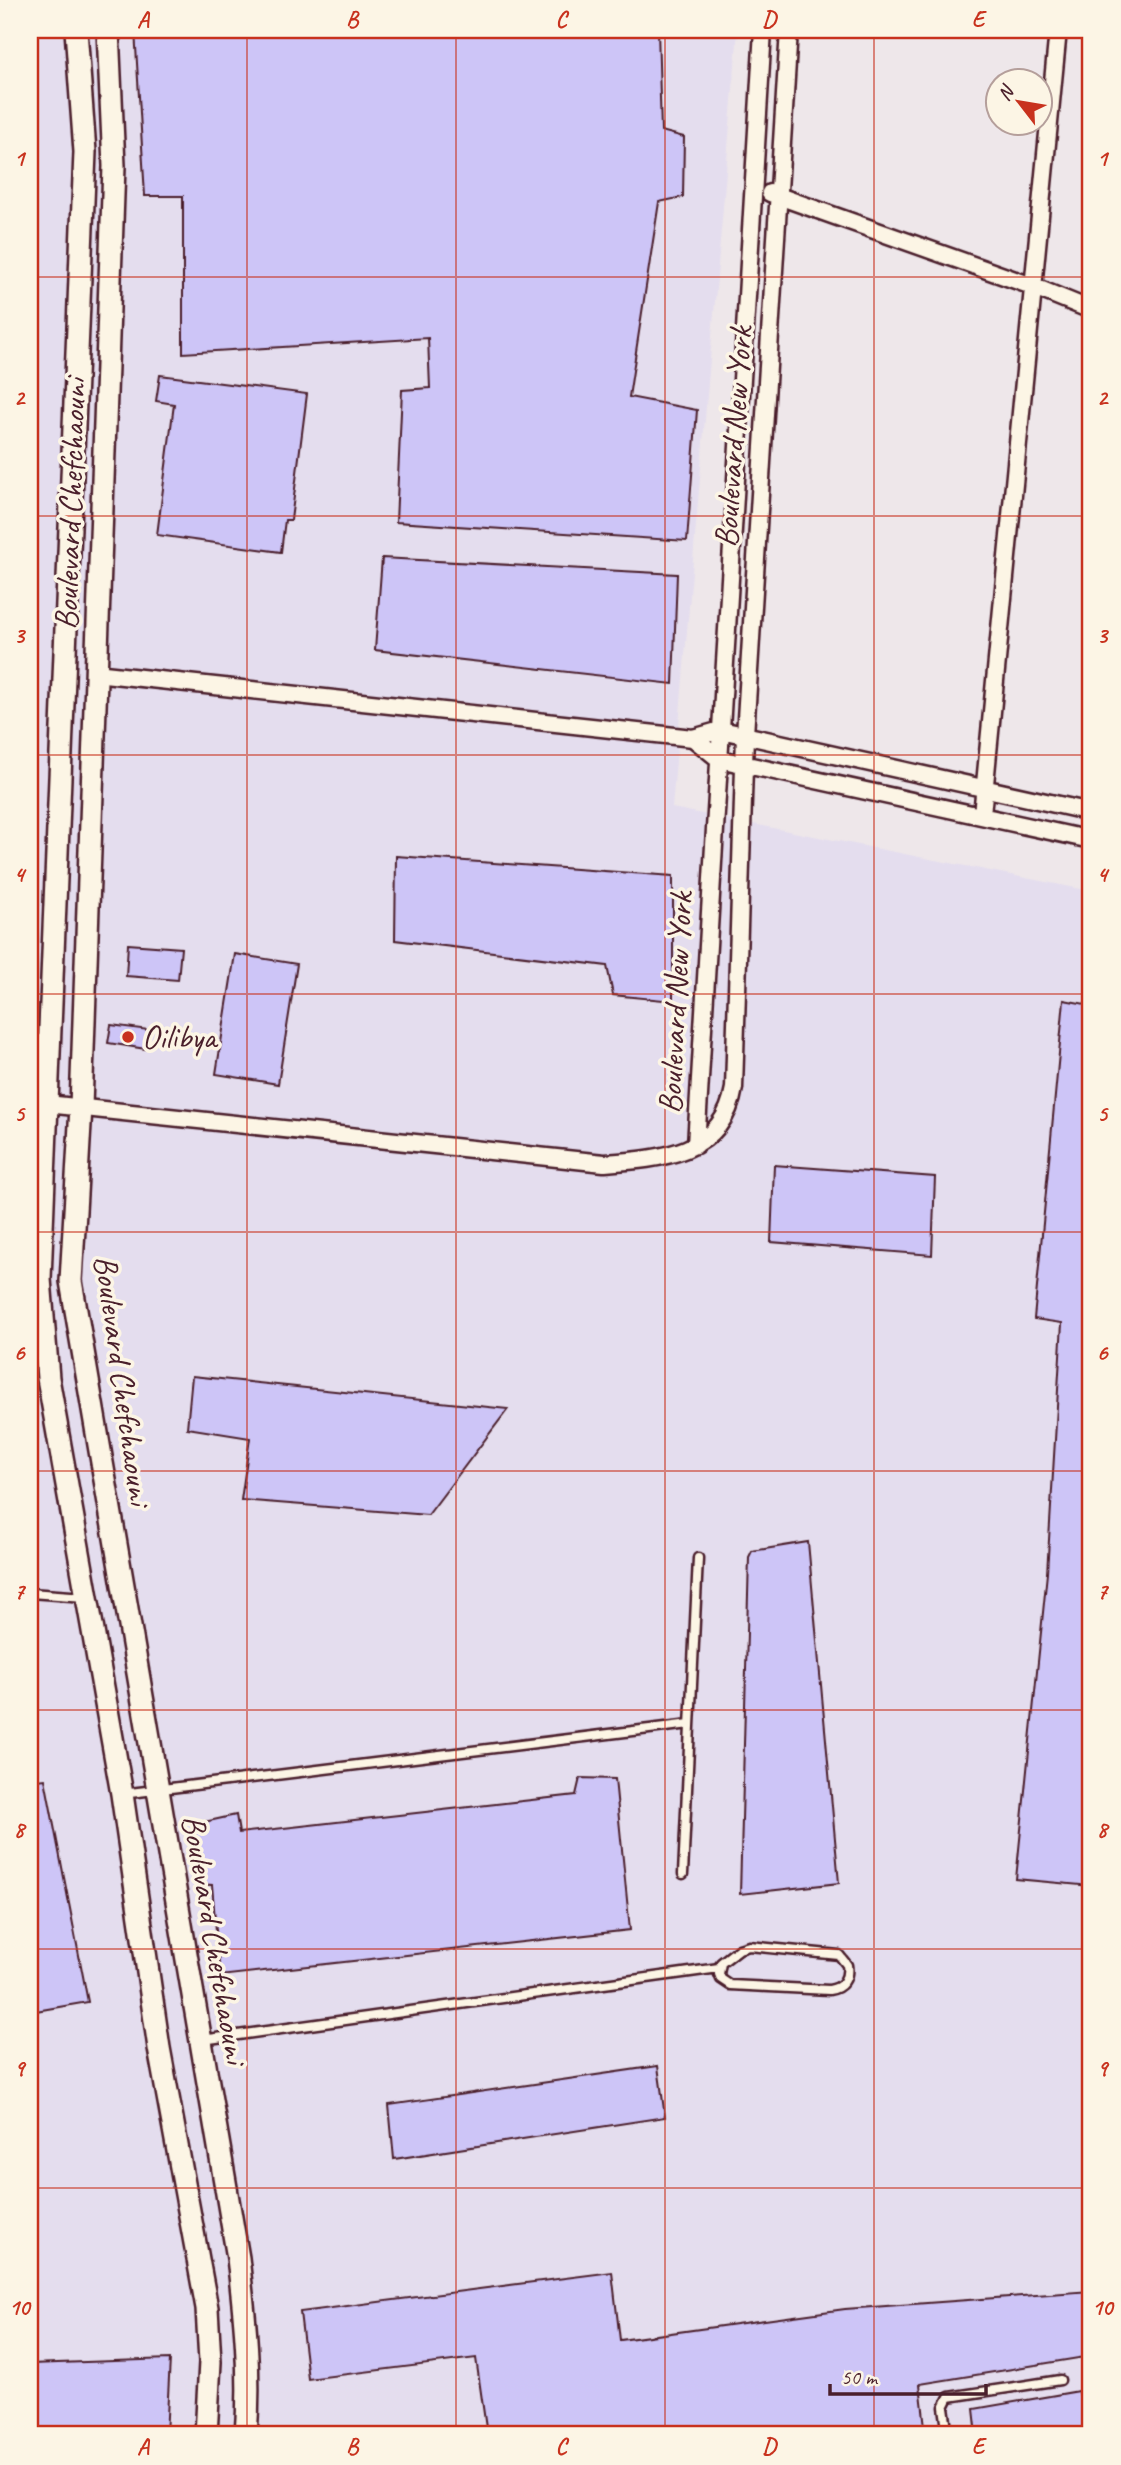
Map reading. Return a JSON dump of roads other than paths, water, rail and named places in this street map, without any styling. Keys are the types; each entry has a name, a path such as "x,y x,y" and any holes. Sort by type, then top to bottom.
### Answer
{"street":[{"name":"Boulevard Chefchaouni","path":"76,30 85,152 40,1279 48,1378 122,1794 159,2048 207,2308 210,2362 205,2435"},
{"name":"Boulevard Chefchaouni","path":"108,30 114,166 81,1107 71,1282 238,2258 245,2317 248,2407 246,2435"},
{"name":"Boulevard New York","path":"696,1145 764,30"},
{"name":"Boulevard New York","path":"696,1145 712,1133 725,1116 734,1088 745,735 789,30"},
{"path":"982,815 1058,30"},
{"path":"754,188 1032,286 1091,310"},
{"path":"95,673 693,738 721,730 1091,812"},
{"path":"693,738 719,759 1091,840"},
{"path":"47,1104 604,1163 657,1159 696,1145"}],"lane":[{"path":"683,1874 698,1558"},
{"path":"30,1592 88,1597"},
{"path":"122,1794 690,1724"},
{"path":"200,2041 719,1968 729,1955 750,1946 839,1955 847,1965 848,1972 844,1983 829,1990 730,1985 721,1979 719,1968"},
{"path":"948,2435 944,2407 949,2397 1059,2380"}],"place":[{"name":"Oilibya","path":"128,1037"}]}
